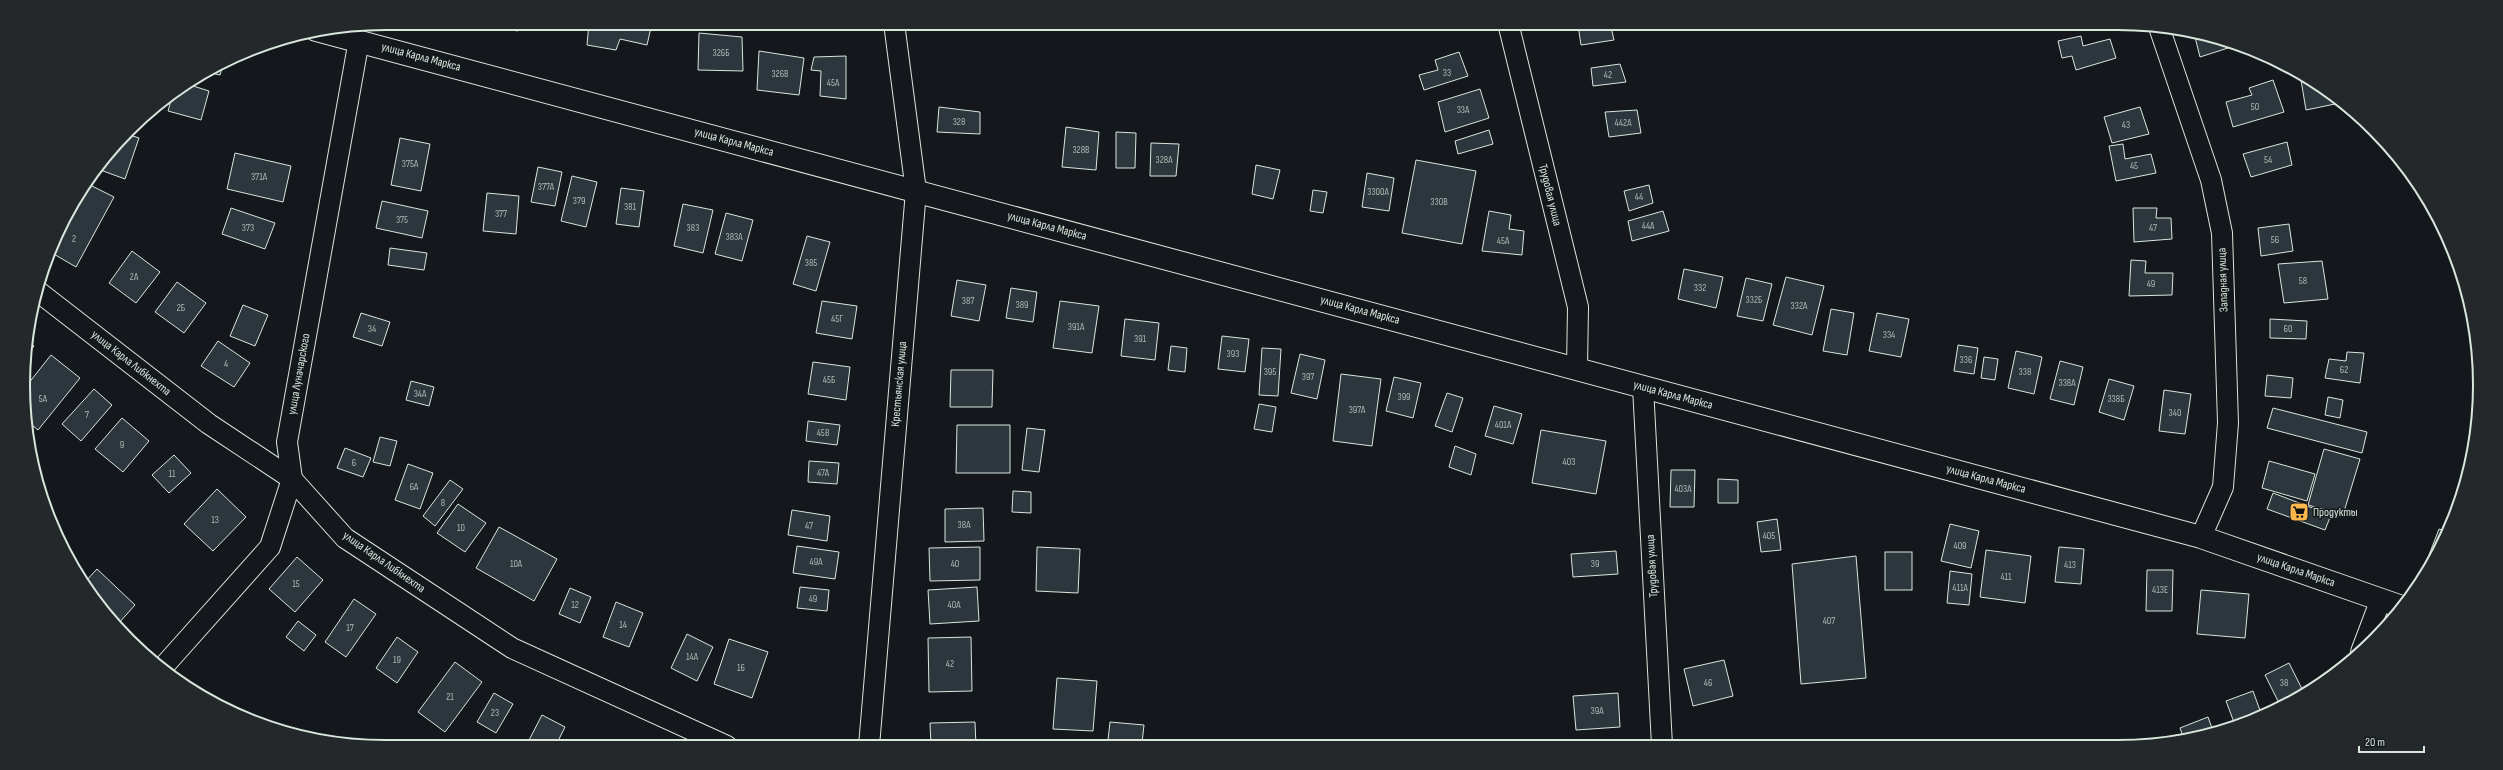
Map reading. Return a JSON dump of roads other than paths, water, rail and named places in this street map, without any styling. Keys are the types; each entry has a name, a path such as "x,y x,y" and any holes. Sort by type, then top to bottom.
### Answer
{"main road":[{"name":"улица Карла Маркса","path":"333,34 2201,536 2390,602"}],"street":[{"name":"Крестьянская улица","path":"869,740 916,191 895,30"},
{"name":"Трудовая улица","path":"1510,30 1578,307 1577,368"},
{"name":"Западная улица","path":"2161,33 2210,180 2222,233 2228,423 2223,487 2201,536"},
{"name":"улица Луначарского","path":"166,664 270,547 292,479 287,442 359,40"},
{"name":"улица Карла Либкнехта","path":"42,294 209,424 292,479 345,538 512,648 714,740"},
{"name":"Трудовая улица","path":"1643,387 1662,740"},
{"path":"2372,632 2390,602"}],"place":[{"name":"Продукты","path":"2299,512"}]}
